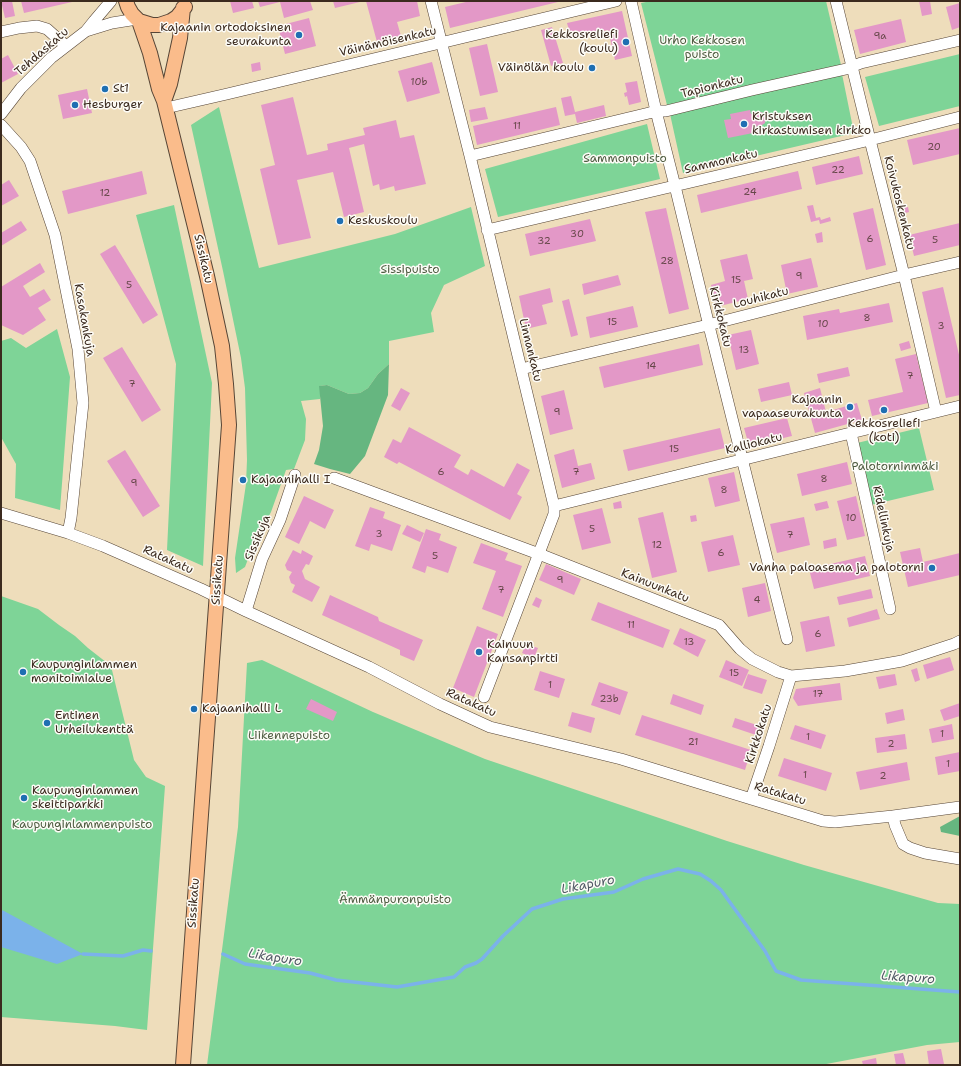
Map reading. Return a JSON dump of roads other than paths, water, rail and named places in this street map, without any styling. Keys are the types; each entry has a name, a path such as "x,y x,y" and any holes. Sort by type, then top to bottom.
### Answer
{"main road":[{"name":"Sissikatu","path":"126,1 132,14 138,20 150,53 159,89 165,105 207,276 222,346 226,384 228,425 183,1065"},
{"path":"138,20 152,25 165,24 177,17 186,5"},
{"path":"165,105 186,5"}],"street":[{"name":"Tehdaskatu","path":"1,114 21,88 50,58 86,31 111,1"},
{"name":"Linnankatu","path":"431,1 470,156 554,506 554,514 484,698"},
{"name":"Väinämöisenkatu","path":"165,105 227,94 616,1"},
{"name":"Kirkkokatu","path":"631,1 708,325 787,639"},
{"name":"Koivukoskenkatu","path":"836,1 904,275 936,412"},
{"name":"Tehdaskatu","path":"86,31 112,23 138,20"},
{"path":"1,32 37,26 47,29 66,46"},
{"name":"Tapionkatu","path":"470,156 656,111 666,111 852,68 861,63 960,40"},
{"name":"Sammonkatu","path":"487,230 870,140 960,117"},
{"name":"Kasakankuja","path":"1,125 21,147 30,161 55,235 78,349 83,404 71,518 68,533"},
{"name":"Louhikatu","path":"521,369 708,325 960,262"},
{"name":"Kalliokatu","path":"554,506 960,406"},
{"name":"Ridellinkuja","path":"851,433 890,609"},
{"name":"Sissikuja","path":"246,611 262,559 280,520 295,475"},
{"name":"Kainuunkatu","path":"334,478 539,554 719,625 740,649 752,659 778,672 791,676 845,671 902,661 960,641"},
{"name":"Ratakatu","path":"1,513 68,533 110,549 217,596 246,611 368,667 479,722 498,728 621,759 823,821 835,822 960,807"},
{"name":"Kirkkokatu","path":"751,799 791,676"},
{"path":"893,816 903,844 925,853 960,859"}],"water":[{"path":"1,910 83,954 57,964 1,947"}],"waterway":[{"name":"Likapuro","path":"223,954 245,964 310,973 336,980 397,987 454,977 465,967 482,959 503,936 532,909 563,899 614,892 643,879 678,869 700,874 721,890 765,951 776,971 801,980 960,992"},
{"path":"83,954 123,956 143,950 151,951"}],"place":[{"name":"Kajaanin ortodoksinen seurakunta","path":"299,35"},
{"name":"Kekkosreliefi (koulu)","path":"626,42"},
{"name":"Väinölän koulu","path":"592,68"},
{"name":"St1","path":"105,89"},
{"name":"Hesburger","path":"75,105"},
{"name":"Kristuksen kirkastumisen kirkko","path":"744,124"},
{"name":"Keskuskoulu","path":"340,221"},
{"name":"Kajaanin vapaaseurakunta","path":"850,407"},
{"name":"Kekkosreliefi (koti)","path":"884,410"},
{"name":"Kajaanihalli I","path":"243,480"},
{"name":"Vanha paloasema ja palotorni","path":"932,568"},
{"name":"Kainuun Kansanpirtti","path":"479,652"},
{"name":"Kaupunginlammen monitoimialue","path":"23,672"},
{"name":"Kajaanihalli L","path":"194,709"},
{"name":"Entinen Urheilukenttä","path":"47,723"},
{"name":"Kaupunginlammen skeittiparkki","path":"24,798"}],"park label":[{"name":"Urho Kekkosen puisto","path":"702,48"},
{"name":"Sammonpuisto","path":"625,159"},
{"name":"Sissipuisto","path":"410,270"},
{"name":"Palotorninmäki","path":"895,467"},
{"name":"Liikennepuisto","path":"289,736"},
{"name":"Kaupunginlammenpuisto","path":"82,825"},
{"name":"Ämmänpuronpuisto","path":"395,900"}]}
